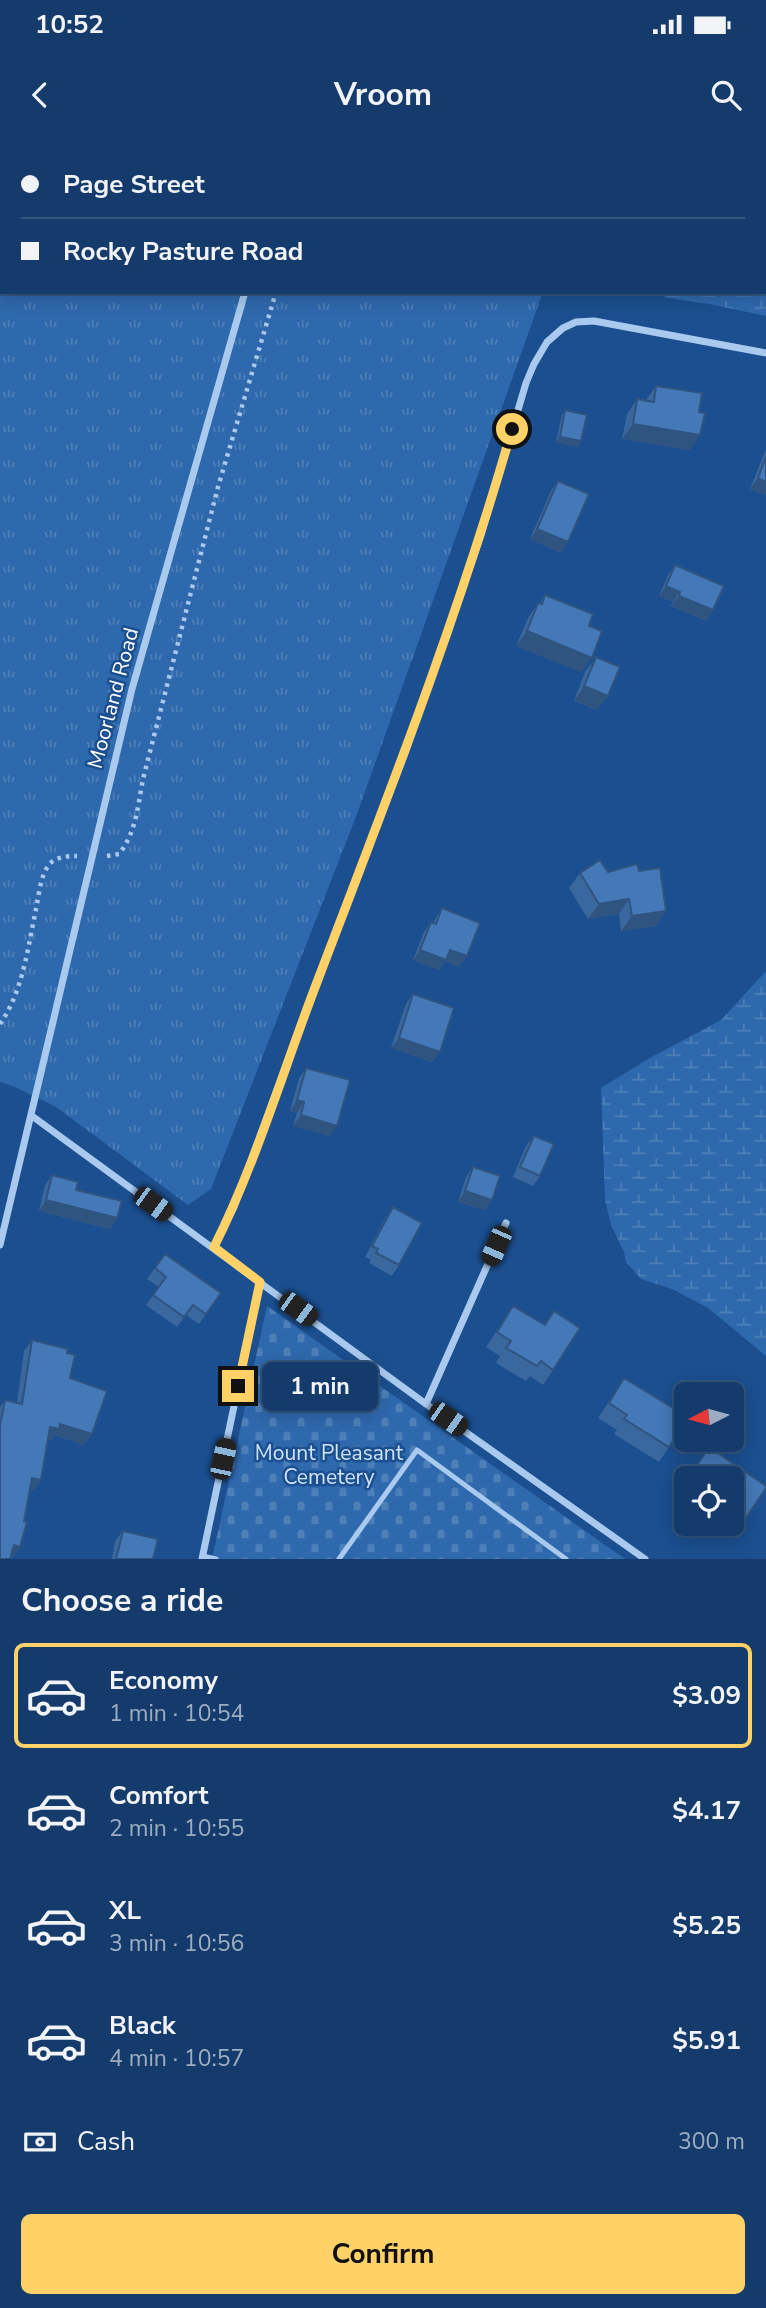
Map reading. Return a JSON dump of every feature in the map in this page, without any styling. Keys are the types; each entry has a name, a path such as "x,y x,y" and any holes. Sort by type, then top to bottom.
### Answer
{"street":[{"name":"Moorland Road","path":"0,1245 132,689 244,294"},
{"path":"214,1247 234,1207 318,978 404,757 481,535 526,383 547,342 569,325 594,321 766,353"},
{"path":"32,1116 426,1404 645,1559"},
{"path":"426,1404 506,1223"},
{"path":"202,1557 260,1282"}],"lane":[{"path":"339,1559 417,1450 566,1559"},
{"path":"202,1557 216,1559"}],"green space":[{"path":"0,294 542,294 357,814 211,1189 188,1205 56,1107 0,1082"},
{"path":"659,294 766,294 766,316 709,304 667,298"},
{"path":"766,971 766,1356 708,1308 672,1289 641,1279 626,1262 611,1225 605,1200 601,1088 721,1020"},
{"name":"Mount Pleasant Cemetery","path":"267,1306 625,1559 212,1559"}],"building":[{"path":"656,386 702,393 699,412 705,413 700,435 633,424 637,399 654,402"},
{"path":"565,410 587,415 581,441 560,437"},
{"path":"766,456 766,482 758,478"},
{"path":"558,481 589,494 568,542 537,529"},
{"path":"675,565 724,586 713,610 679,596 680,592 666,586"},
{"path":"545,595 593,614 589,626 602,631 592,658 527,631 538,603 542,604"},
{"path":"596,657 620,667 608,696 584,686"},
{"path":"600,860 608,872 637,864 639,871 660,868 666,911 632,916 629,899 599,904 580,873"},
{"path":"442,908 480,923 467,956 450,950 446,960 420,950 431,922 436,924"},
{"path":"413,994 454,1008 440,1052 399,1038"},
{"path":"306,1068 350,1080 337,1126 301,1115 304,1102 297,1100"},
{"path":"534,1136 554,1144 540,1176 520,1167"},
{"path":"473,1167 500,1176 492,1200 465,1191"},
{"path":"52,1175 78,1182 76,1190 122,1201 117,1218 46,1200"},
{"path":"393,1207 422,1223 399,1265 376,1253 378,1249 372,1246"},
{"path":"165,1254 221,1293 206,1314 193,1305 184,1317 153,1295 166,1277 155,1268"},
{"path":"513,1306 545,1325 554,1311 580,1328 553,1370 541,1361 537,1366 506,1348 511,1341 497,1332"},
{"path":"32,1340 68,1349 67,1353 75,1355 70,1378 107,1391 92,1434 60,1424 59,1429 50,1427 41,1480 32,1478 24,1521 27,1522 20,1547 14,1545 10,1559 0,1559 0,1425 5,1400 22,1404"},
{"path":"624,1378 674,1409 674,1439 669,1447 624,1419 627,1415 609,1403"},
{"path":"706,1452 716,1452 737,1466 697,1466"},
{"path":"744,1471 766,1486 744,1518"},
{"path":"123,1531 158,1539 153,1559 116,1559"}],"route":[{"path":"238,1386 260,1282 214,1247 234,1207 318,978 404,757 481,535 512,429"}]}
